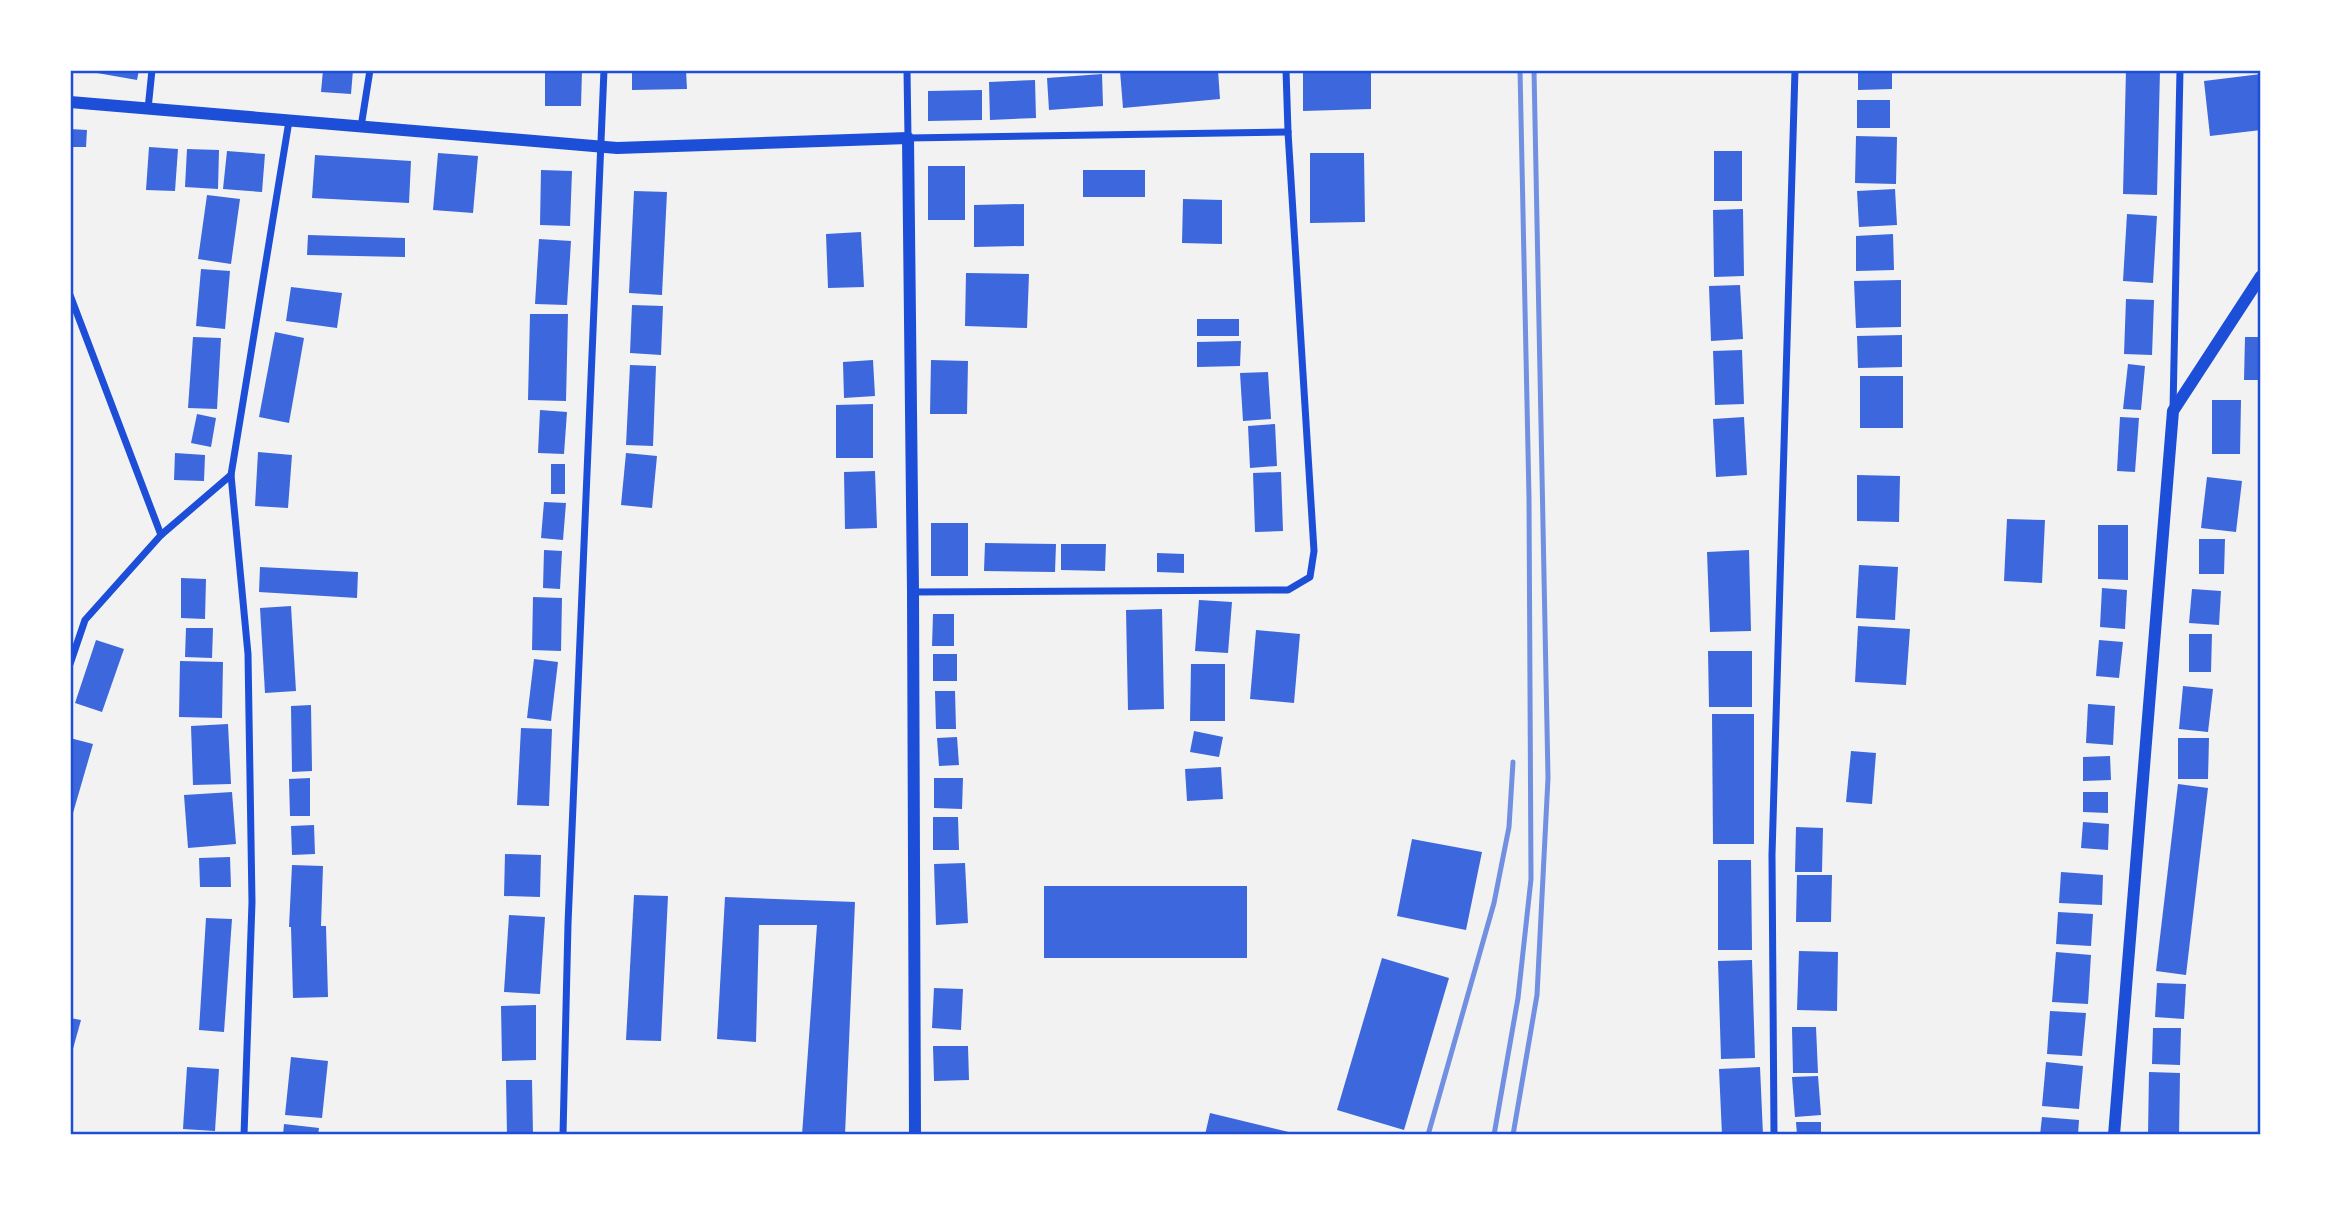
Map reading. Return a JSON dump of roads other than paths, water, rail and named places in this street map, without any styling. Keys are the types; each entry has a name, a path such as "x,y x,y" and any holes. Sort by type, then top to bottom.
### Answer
{"street":[{"path":"148,109 152,70"},
{"path":"361,127 370,70"},
{"path":"563,1135 570,883 604,70"},
{"path":"907,70 915,1135"},
{"path":"913,592 1289,590 1310,577 1314,551 1286,70"},
{"path":"1774,1135 1772,855 1795,70"},
{"path":"2114,1135 2173,411 2180,70"},
{"path":"70,102 600,147 908,138 1288,132"},
{"path":"244,1135 252,902 248,654 231,475 289,121"},
{"path":"2173,411 2261,276"},
{"path":"70,295 161,535"},
{"path":"70,664 85,620 161,535 231,475"}],"railway":[{"path":"1494,1135 1518,998 1531,879 1529,498 1520,70"},
{"path":"1513,1135 1537,995 1548,778 1534,70"},
{"path":"1428,1135 1494,903 1509,827 1513,762"}]}
